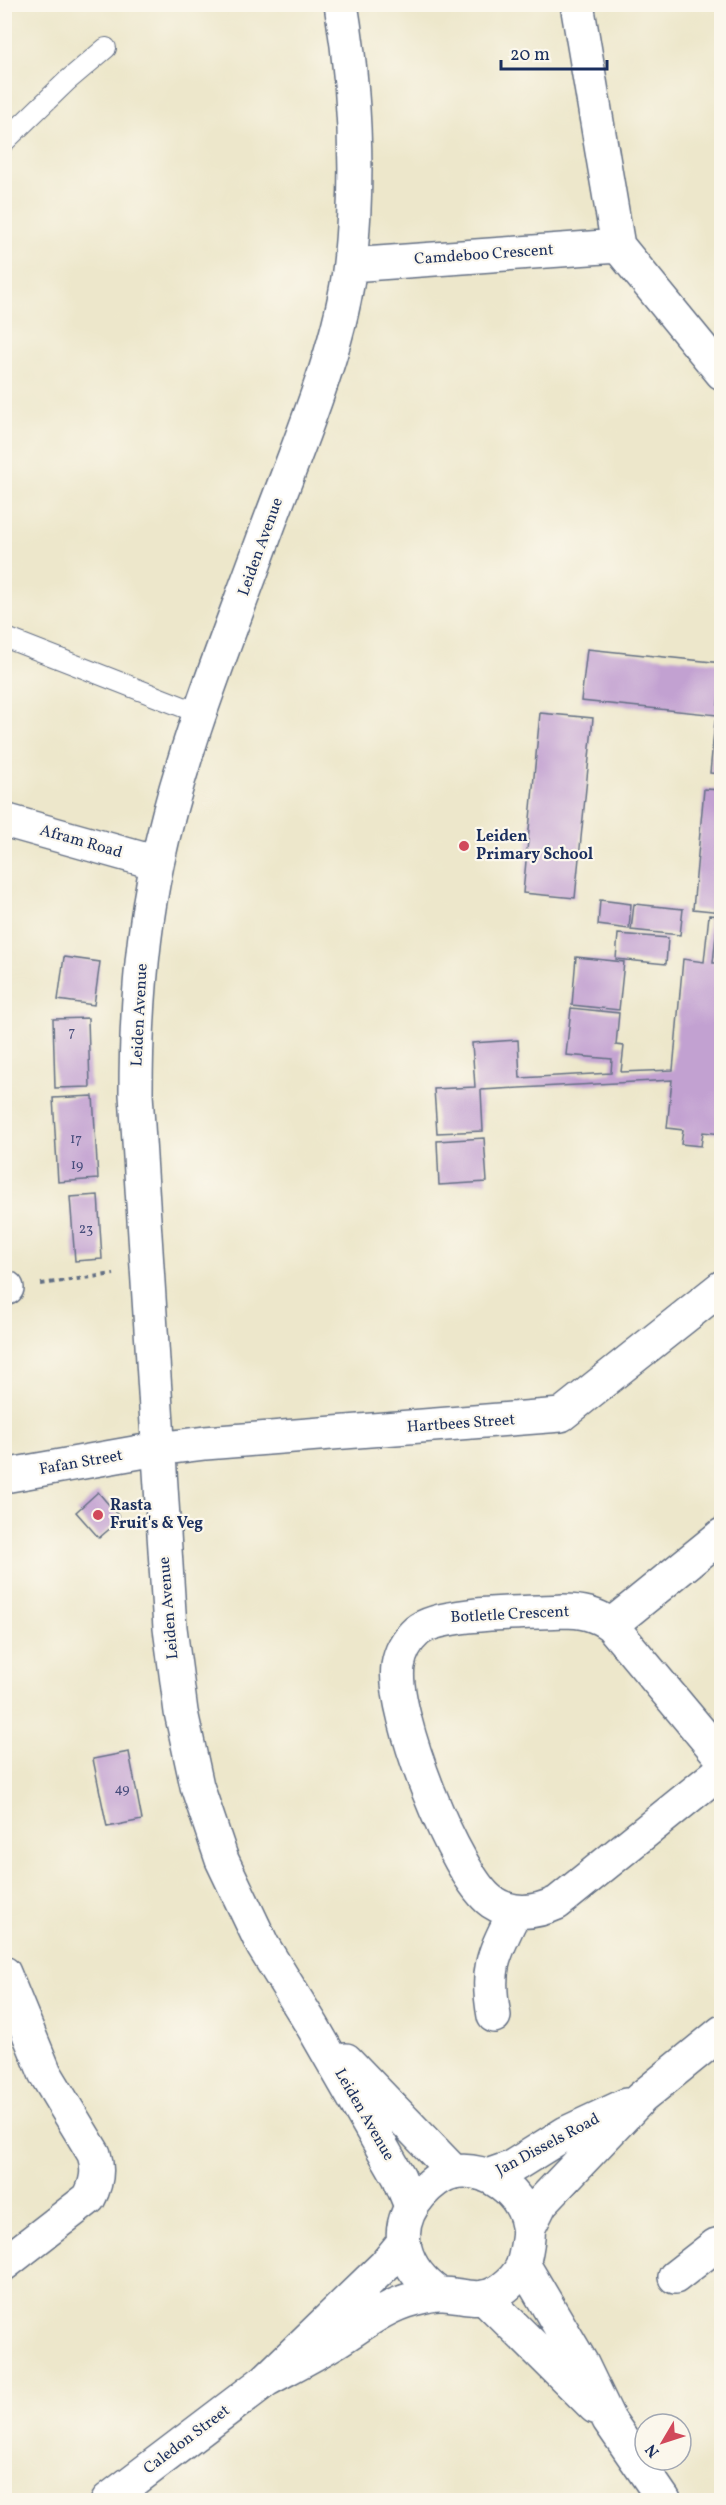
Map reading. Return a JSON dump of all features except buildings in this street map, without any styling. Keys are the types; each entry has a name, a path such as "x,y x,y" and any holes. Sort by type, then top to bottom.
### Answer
{"street":[{"name":"Leiden Avenue","path":"341,4 352,98 354,180 350,265 320,387 201,714 176,790 157,863 147,922 136,1034 136,1094 170,1629 181,1712 197,1786 222,1860 263,1946 314,2027 399,2178 411,2206"},
{"path":"577,4 618,246 711,338 722,373"},
{"name":"Camdeboo Crescent","path":"350,265 618,246"},
{"name":"Afram Road","path":"4,820 157,863"},
{"name":"Hartbees Street","path":"157,1449 561,1415 722,1287"},
{"name":"Fafan Street","path":"4,1476 157,1449"},
{"path":"611,1625 722,1534"},
{"name":"Botletle Crescent","path":"515,1911 490,1900 454,1852 406,1730 397,1668 401,1654 417,1630 444,1618 579,1611 594,1615 611,1625 722,1758"},
{"path":"494,2016 489,1987 492,1957 515,1911 536,1911 557,1903 722,1770"},
{"path":"4,1973 45,2073 89,2144 97,2165 94,2188 89,2198 4,2264"},
{"name":"Leiden Avenue","path":"314,2027 454,2172"},
{"name":"Jan Dissels Road","path":"529,2227 541,2203 641,2098 722,2032"},
{"name":"Jan Dissels Road","path":"487,2176 510,2168 566,2133 641,2098"},
{"path":"454,2172 487,2176 507,2188 521,2205 529,2227 523,2264 513,2279 500,2290 484,2297 439,2294 422,2281 409,2263 403,2242 405,2224 411,2206 437,2180 454,2172"},
{"name":"Caledon Street","path":"266,2380 384,2265 403,2242"},
{"path":"675,2277 716,2245 722,2244"},
{"path":"523,2264 582,2364 609,2420 664,2500"},
{"name":"Caledon Street","path":"108,2500 266,2380 368,2320 411,2299 439,2294"},
{"path":"484,2297 609,2420"}],"lane":[{"path":"4,142 106,48"},
{"path":"4,637 201,714"}],"path":[{"path":"6,1288 121,1273"}],"place":[{"name":"Leiden Primary School","path":"464,846"},
{"name":"Rasta Fruit's & Veg","path":"98,1515"}]}
